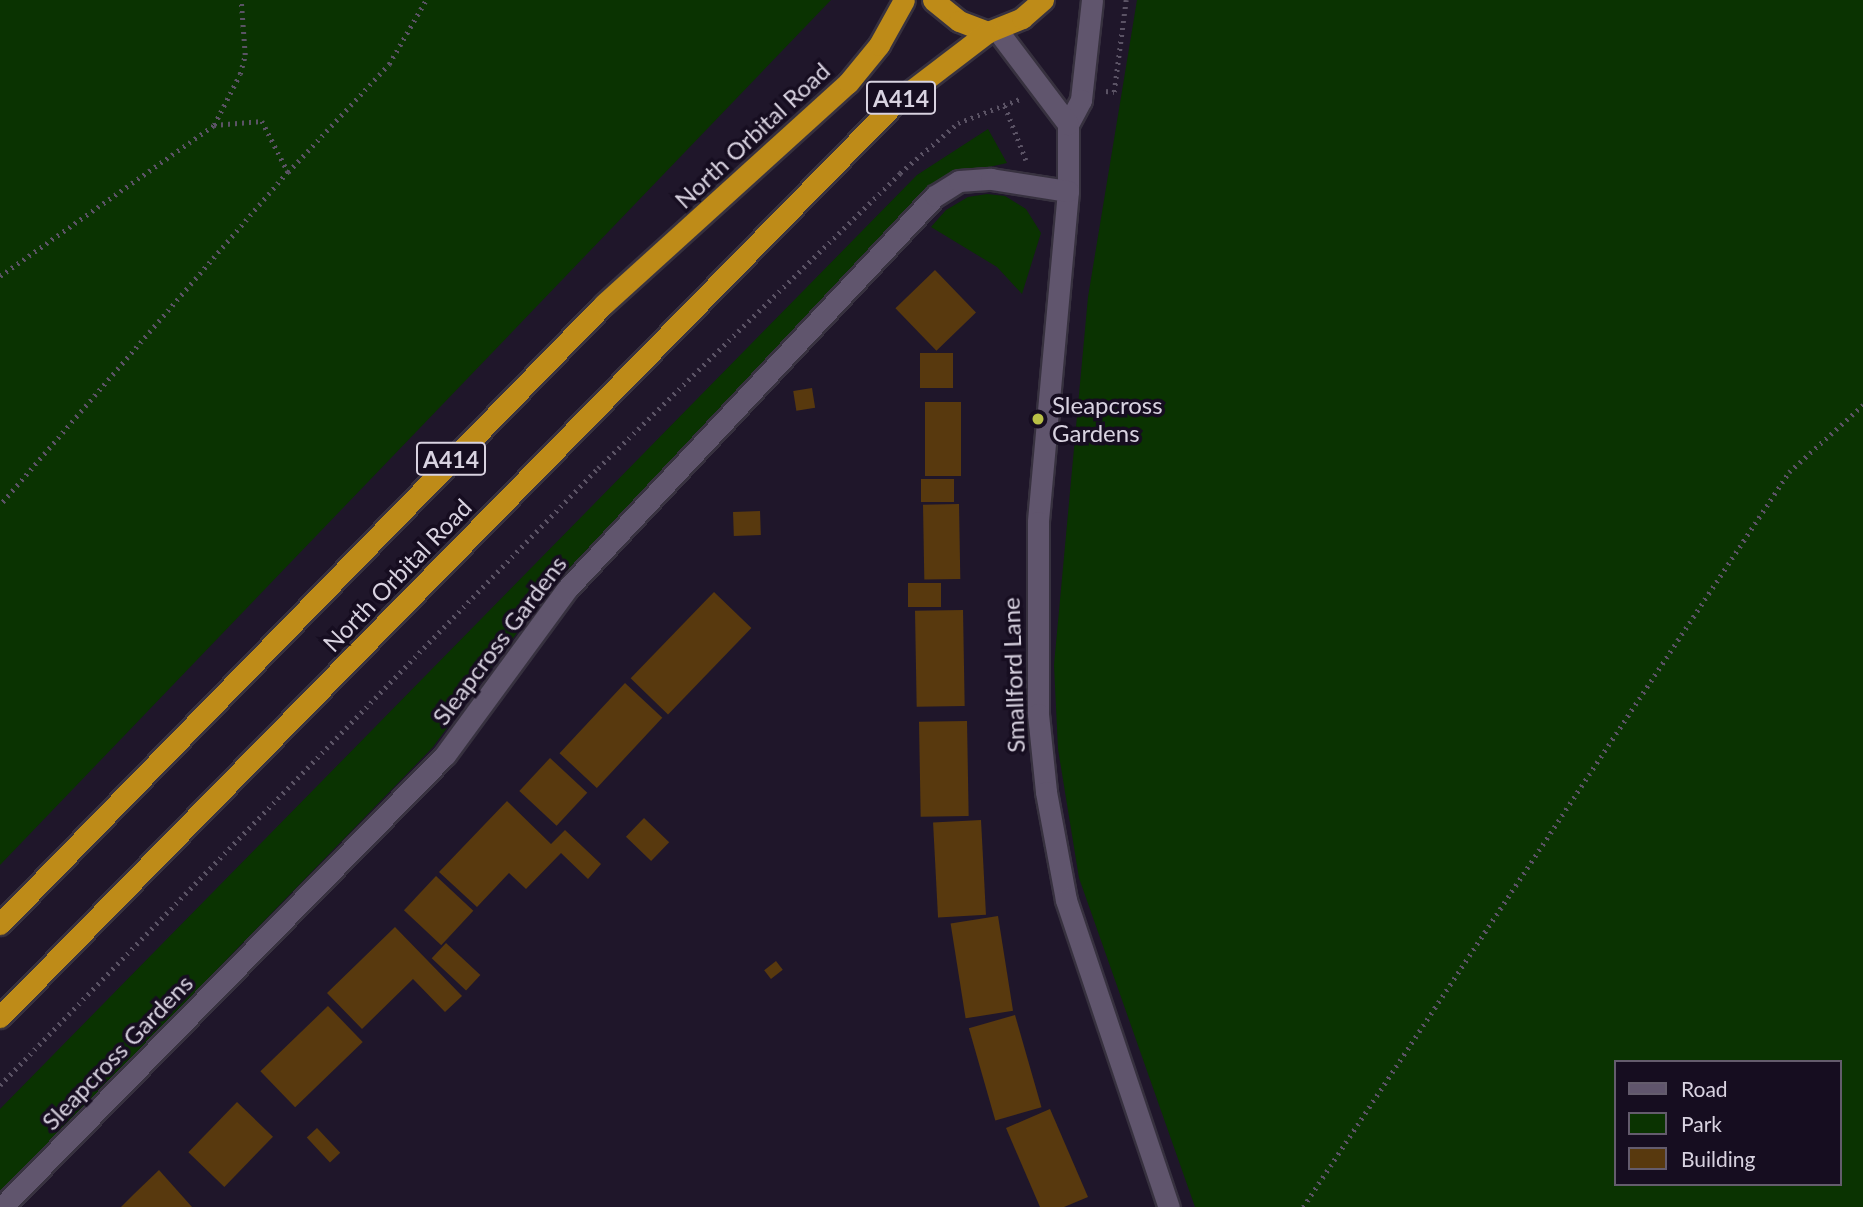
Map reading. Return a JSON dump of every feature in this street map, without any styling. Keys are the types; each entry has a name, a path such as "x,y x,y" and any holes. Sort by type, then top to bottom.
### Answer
{"highway":[{"name":"North Orbital Road","path":"0,924 604,304 848,83 879,45 904,0"},
{"path":"933,0 959,21 992,31"},
{"name":"A414","path":"992,31 1022,18 1044,0"},
{"name":"North Orbital Road","path":"0,1017 895,103 992,31"}],"street":[{"name":"Smallford Lane","path":"1092,0 1081,100 1068,124 1068,191 1038,522 1038,714 1046,792 1066,900 1169,1207"},
{"path":"992,31 1068,124"},
{"name":"Sleapcross Gardens","path":"2,1207 445,755 566,590 935,196 959,181 991,179 1068,191"}],"path":[{"path":"0,276 214,125 240,74 244,55 241,0"},
{"path":"0,506 288,172 389,64 426,0"},
{"path":"0,1085 598,468 900,173 958,124 1004,106 1035,185"},
{"path":"214,125 262,121 288,172"},
{"path":"1303,1207 1788,472 1863,405"}],"green space":[{"path":"0,0 831,0 0,865"},
{"path":"1137,0 1863,0 1863,1207 1195,1207 1079,878 1058,749 1054,665 1088,297"},
{"path":"988,129 1007,163 954,175 929,193 550,588 433,747 0,1193 0,1109 917,175"},
{"path":"987,194 1005,196 1026,209 1041,233 1022,294 997,267 931,227 946,210 968,197"}],"building":[{"path":"935,270 976,312 936,351 895,308"},
{"path":"920,353 953,353 953,388 920,388"},
{"path":"812,388 815,408 796,411 793,391"},
{"path":"925,402 961,402 961,476 925,476"},
{"path":"921,479 954,479 954,502 921,502"},
{"path":"959,504 960,579 924,580 923,505"},
{"path":"760,511 761,535 734,536 733,512"},
{"path":"908,583 941,583 941,607 908,607"},
{"path":"714,592 751,628 668,714 631,678"},
{"path":"963,610 965,706 917,707 915,611"},
{"path":"625,683 662,718 597,788 560,753"},
{"path":"967,721 969,816 921,817 919,722"},
{"path":"550,758 587,793 557,826 519,791"},
{"path":"507,801 551,844 565,830 601,864 588,879 561,853 526,889 509,873 477,907 439,872"},
{"path":"644,818 669,842 651,861 626,837"},
{"path":"981,820 986,915 938,917 933,823"},
{"path":"436,876 473,911 441,945 404,910"},
{"path":"998,916 1013,1011 966,1018 951,924"},
{"path":"395,927 462,996 445,1012 413,979 362,1029 327,993"},
{"path":"446,943 480,975 466,990 432,958"},
{"path":"776,961 783,970 771,979 764,970"},
{"path":"328,1006 363,1042 295,1107 260,1071"},
{"path":"1015,1015 1041,1107 995,1121 969,1028"},
{"path":"237,1102 273,1137 224,1187 188,1152"},
{"path":"1050,1109 1088,1197 1064,1207 1040,1207 1006,1128"},
{"path":"317,1128 340,1153 330,1162 307,1138"},
{"path":"159,1170 192,1207 121,1207 134,1194"}],"place":[{"name":"Sleapcross Gardens","path":"1038,419"}]}
